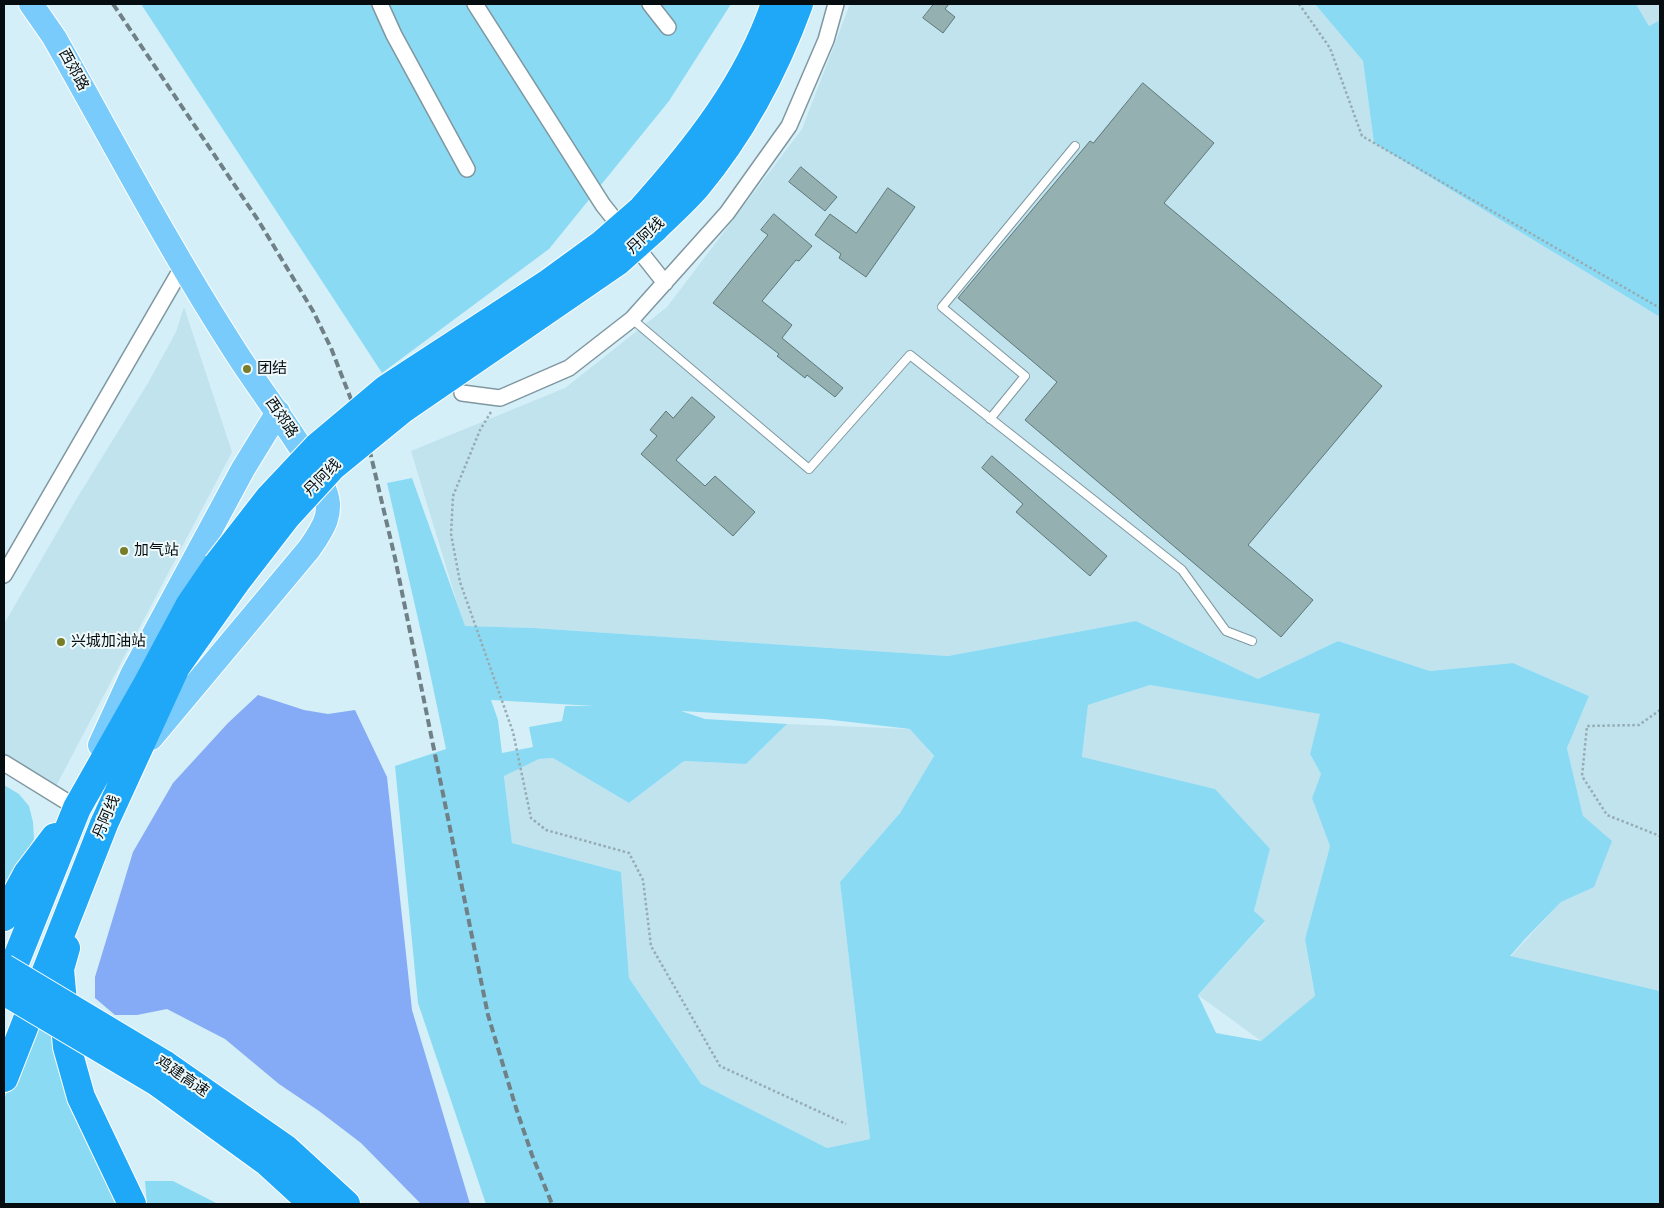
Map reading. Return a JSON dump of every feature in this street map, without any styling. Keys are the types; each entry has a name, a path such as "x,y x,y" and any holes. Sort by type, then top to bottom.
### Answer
{"highway":[{"name":"丹阿线","path":"4,991 77,808 189,606 287,516 332,467 403,409 618,262 648,220 678,170 714,122 746,69 768,24 774,4"},
{"name":"丹阿线","path":"648,220 696,186 735,136 762,88 788,35 799,4"},
{"name":"丹阿线","path":"4,1078 120,787 176,667 209,618 226,573"},
{"path":"4,917 27,874 77,808"},
{"path":"104,824 60,969 66,1047 81,1097 132,1204"},
{"name":"鸡建高速","path":"4,968 161,1073 286,1149 346,1204"},
{"name":"鸡建高速","path":"4,991 161,1073 267,1162 313,1204"}],"main road":[{"name":"西郊路","path":"31,4 54,36 183,266 237,355 313,465 326,492 329,511 324,526 309,549 155,731 120,787"},
{"path":"77,808 98,749 132,675 243,469 278,412"}],"street":[{"path":"380,4 394,35 467,169"},
{"path":"475,4 603,205 665,283"},
{"path":"650,4 668,27"},
{"path":"462,393 500,398 569,368 632,319 726,213 789,126 826,40 836,4"},
{"path":"4,575 183,266"},
{"path":"4,763 77,808"}],"lane":[{"path":"990,419 1025,376 942,307 1075,146"},
{"path":"632,319 809,469 910,355 1182,570 1226,631 1252,641"}],"path":[{"path":"1299,4 1330,48 1362,136 1660,308"},
{"path":"500,398 480,430 453,496 451,534 460,582 513,732 531,818 546,830 630,852 643,880 651,946 720,1066 846,1124"},
{"path":"1660,710 1639,725 1587,726 1582,776 1607,815 1660,836"}],"shaded area":[{"path":"141,4 731,4 669,101 549,249 382,373"},
{"path":"850,4 1315,4 1363,61 1374,143 1660,317 1660,991 1510,957 1561,902 1594,886 1583,816 1567,748 1589,696 1513,663 1430,671 1338,641 1258,679 1136,621 948,656 534,628 464,626 411,451 565,388 667,307 802,129"},
{"path":"1315,4 1636,4 1649,26 1660,20 1660,317 1374,143 1363,61"},
{"path":"1636,4 1660,4 1660,20 1649,26"},
{"path":"184,307 232,452 54,790 4,757 4,624 77,498 148,383 176,332"},
{"path":"412,478 465,626 534,628 948,656 1136,621 1258,679 1338,641 1430,671 1513,663 1589,696 1567,748 1583,816 1612,841 1594,887 1561,902 1510,956 1660,991 1660,1204 486,1204 418,1003 395,766 446,749 387,483","holes":["1150,685 1320,714 1310,754 1321,774 1312,798 1330,846 1305,939 1315,996 1261,1041 1216,1033 1198,995 1265,921 1254,911 1270,849 1215,789 1082,757 1088,705","491,700 594,706 565,706 562,721 529,727 533,747 502,753 498,720","681,711 824,719 910,729 934,756 900,813 840,882 870,1139 827,1148 701,1084 629,978 621,872 512,843 504,776 539,759 553,758 629,803 684,761 746,764 787,724 705,719"]},
{"path":"1150,685 1321,714 1310,754 1321,774 1312,798 1330,846 1305,939 1315,997 1261,1041 1198,995 1265,922 1254,911 1270,849 1082,758 1088,705"},
{"path":"258,695 304,710 328,714 355,710 387,777 412,1010 470,1204 421,1204 361,1143 279,1084 225,1039 167,1009 137,1015 115,1015 95,998 95,977 133,852 173,783 228,723"},
{"path":"787,724 911,729 934,757 900,813 840,882 870,1139 827,1148 701,1084 629,978 621,872 512,843 504,775 539,759 553,758 629,803 684,761 746,764"},
{"path":"4,785 19,794 29,806 33,822 34,839 4,892"},
{"path":"35,1021 56,1033 123,1204 4,1204 4,1099"},
{"path":"145,1181 173,1181 218,1204 147,1204"}],"building":[{"path":"934,4 949,4 945,9 955,17 943,33 923,18"},
{"path":"1143,83 1214,143 1164,203 1382,386 1248,545 1313,600 1281,637 1025,420 1057,382 958,298 1090,141 1093,143"},
{"path":"801,167 837,197 825,211 789,182"},
{"path":"888,188 915,207 866,277 839,258 841,254 815,235 830,214 856,233"},
{"path":"774,214 812,246 799,261 796,260 762,301 792,325 782,338 843,388 835,397 807,375 805,378 777,356 779,354 713,303 768,235 761,230"},
{"path":"692,397 715,417 676,460 705,486 715,476 755,512 733,536 641,454 657,436 650,430 666,411 673,418"},
{"path":"992,456 1107,556 1090,576 1016,512 1023,504 982,468"}],"railway":[{"path":"113,4 258,220 313,311 331,348 354,407 371,456 395,558 488,1015 516,1108 532,1155 552,1204"}],"place":[{"name":"团结","path":"247,369"},
{"name":"加气站","path":"124,551"},
{"name":"兴城加油站","path":"61,642"}]}
